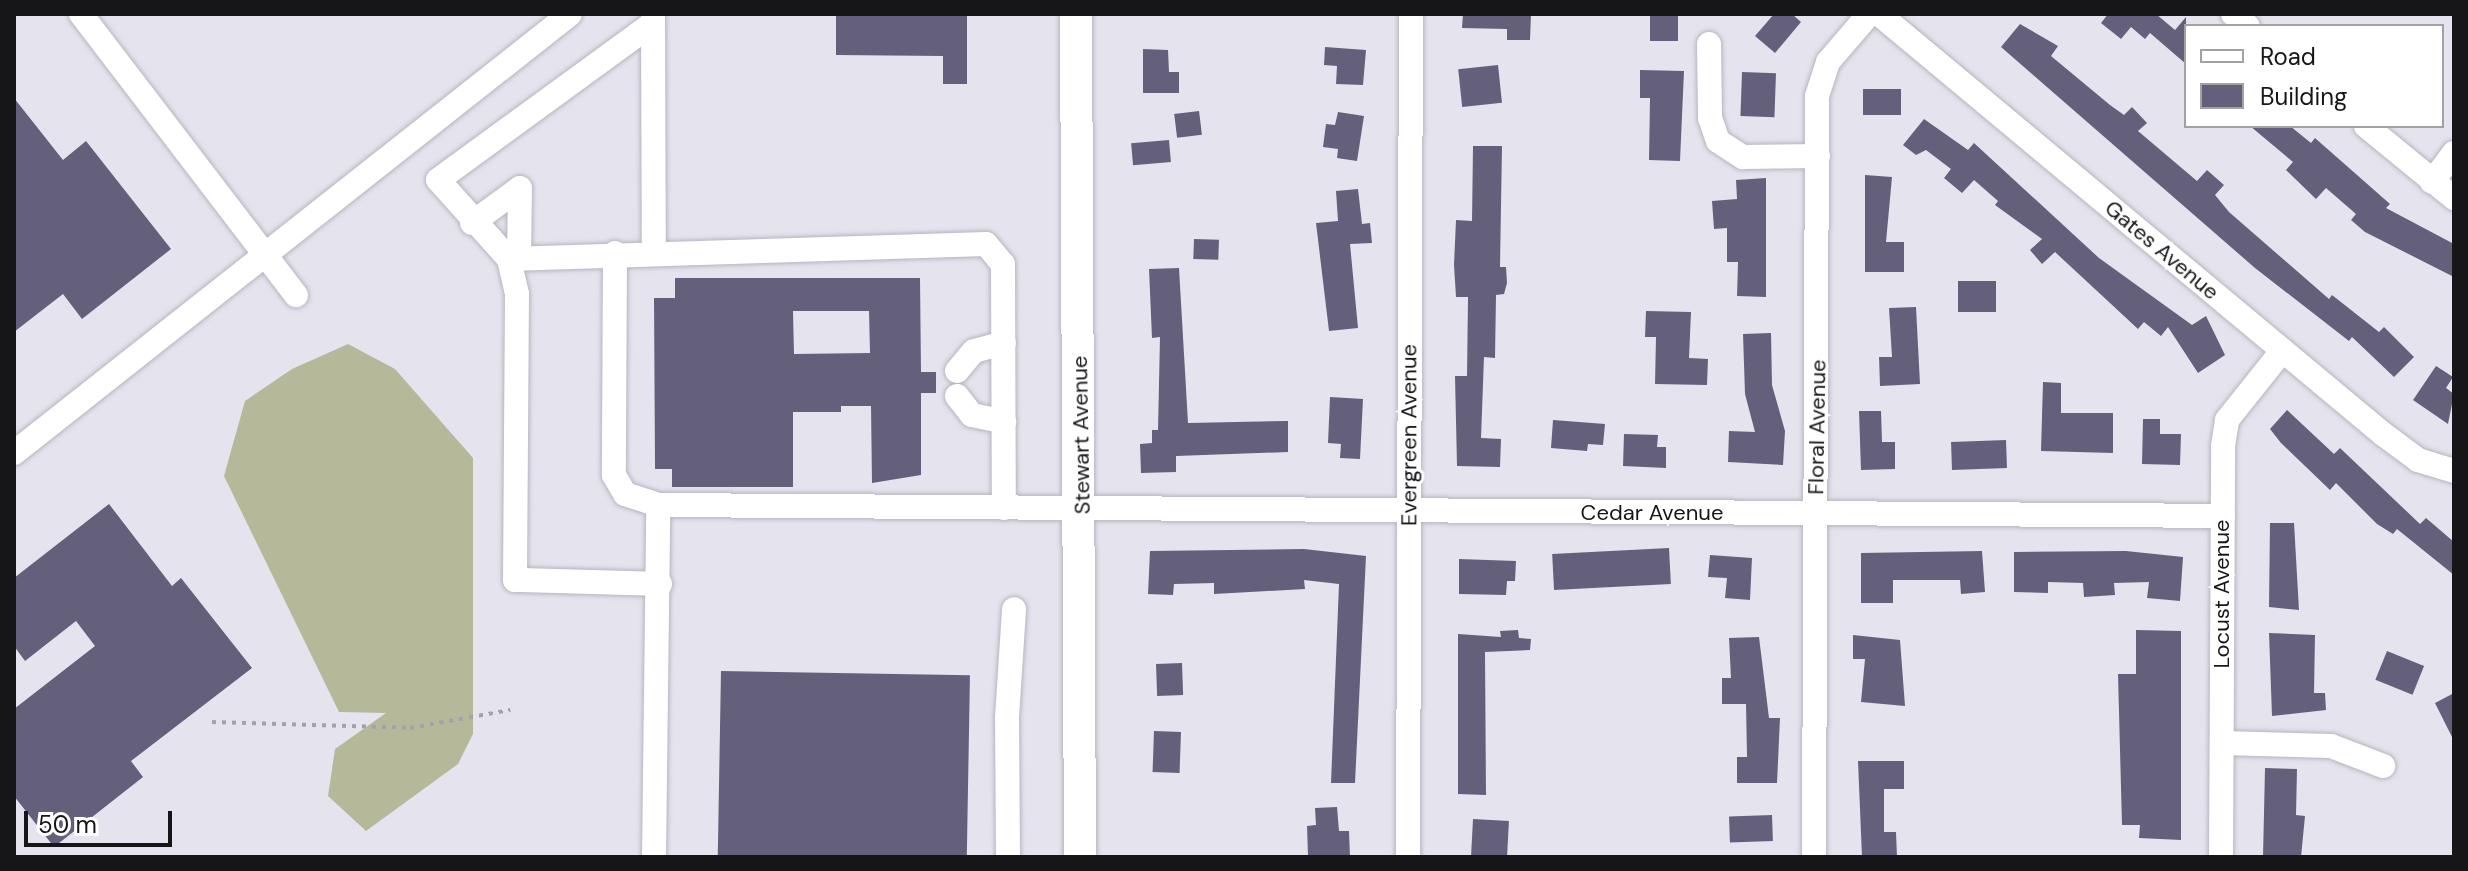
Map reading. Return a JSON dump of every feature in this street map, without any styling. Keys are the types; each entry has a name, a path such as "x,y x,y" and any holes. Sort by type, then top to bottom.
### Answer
{"main road":[{"name":"Stewart Avenue","path":"1076,14 1082,510 1080,857"}],"street":[{"path":"81,14 296,295"},
{"path":"14,453 570,14"},
{"name":"Evergreen Avenue","path":"1408,857 1411,14"},
{"name":"Floral Avenue","path":"1814,857 1817,96 1828,62 1869,14"},
{"name":"Gates Avenue","path":"1879,14 2282,351 2418,460 2454,471"},
{"path":"653,19 438,180 472,223 514,258 986,244 1003,264 1004,508"},
{"path":"653,19 654,252"},
{"path":"1709,44 1710,118 1718,141 1743,157 1818,156"},
{"path":"2368,128 2454,198"},
{"path":"2432,182 2454,153"},
{"path":"472,223 520,188 514,258 517,294 515,580 660,584"},
{"path":"615,253 614,475 625,494 658,505 660,584 654,857"},
{"path":"957,371 974,351 1004,343"},
{"name":"Locust Avenue","path":"2221,857 2223,516 2227,420 2282,351"},
{"path":"957,396 972,415 1004,422"},
{"name":"Cedar Avenue","path":"658,505 1409,513 2223,516"},
{"path":"1008,857 1014,609"},
{"path":"2222,743 2331,746 2383,766"}],"path":[{"path":"212,722 410,728 510,710"}],"green space":[{"path":"348,344 395,369 473,458 473,734 458,764 366,831 328,796 335,749 386,713 339,712 224,476 245,401 292,369"}],"building":[{"path":"836,14 967,14 967,84 943,84 943,56 836,55"},
{"path":"1463,14 1531,14 1530,40 1507,40 1507,29 1462,28"},
{"path":"1650,14 1678,14 1678,41 1650,41"},
{"path":"1774,14 1792,14 1801,22 1775,53 1755,36"},
{"path":"2108,14 2156,14 2175,30 2186,17 2184,62 2150,33 2145,39 2131,27 2121,39 2101,23"},
{"path":"2020,24 2058,46 2051,56 2110,105 2124,115 2132,107 2147,123 2138,131 2197,181 2207,170 2224,185 2215,195 2229,212 2329,299 2332,295 2379,332 2384,327 2414,357 2394,377 2352,337 2349,341 2255,268 2001,47"},
{"path":"1325,47 1366,50 1363,85 1336,84 1337,66 1324,65"},
{"path":"1143,49 1168,50 1169,72 1179,72 1179,93 1143,93"},
{"path":"1498,65 1502,103 1462,107 1458,69"},
{"path":"1640,70 1684,71 1680,161 1649,160 1650,98 1640,98"},
{"path":"1742,72 1776,73 1774,117 1740,116"},
{"path":"1863,89 1901,89 1901,115 1863,115"},
{"path":"14,98 63,160 86,141 171,249 82,319 63,294 14,332"},
{"path":"1199,111 1202,135 1177,138 1174,114"},
{"path":"1338,112 1364,116 1357,161 1337,158 1338,149 1323,147 1326,124 1335,125"},
{"path":"1924,119 1968,150 1974,143 2099,258 2192,325 2206,316 2225,355 2198,373 2168,327 2161,336 2144,322 2138,329 2055,252 2042,264 2030,250 2042,239 1995,205 1998,201 1974,180 1962,193 1944,178 1951,169 1926,150 1916,155 1903,145"},
{"path":"2252,128 2292,128 2311,143 2315,138 2390,204 2386,208 2454,244 2454,277 2365,232 2351,220 2356,214 2326,188 2316,199 2286,170 2293,162"},
{"path":"1169,140 1171,162 1133,165 1131,143"},
{"path":"1473,146 1502,146 1500,267 1506,267 1507,283 1504,294 1496,295 1495,358 1484,357 1481,438 1501,439 1500,467 1457,466 1455,376 1467,376 1468,297 1456,297 1456,220 1472,221"},
{"path":"1865,175 1892,177 1886,242 1904,242 1904,272 1865,272"},
{"path":"1766,178 1766,297 1737,296 1738,262 1727,262 1727,228 1714,229 1712,201 1737,199 1736,180"},
{"path":"1358,189 1362,224 1370,223 1372,243 1350,244 1358,328 1329,331 1316,223 1338,221 1336,191"},
{"path":"1194,239 1219,240 1218,260 1193,259"},
{"path":"1179,268 1188,423 1288,421 1288,452 1176,456 1176,472 1141,473 1140,444 1152,443 1152,430 1158,430 1160,337 1152,338 1149,269"},
{"path":"675,278 920,278 921,372 936,372 936,393 921,393 921,475 872,483 871,406 841,406 841,412 793,412 793,487 672,487 672,469 655,469 654,298 675,298","holes":["793,311 869,311 870,353 794,354"]},
{"path":"1958,281 1996,281 1996,312 1958,312"},
{"path":"1916,307 1920,384 1880,386 1879,357 1892,357 1889,308"},
{"path":"1646,311 1691,312 1689,358 1708,359 1707,385 1655,384 1656,337 1645,337"},
{"path":"1771,333 1772,385 1785,431 1783,465 1728,462 1729,431 1755,432 1745,394 1743,334"},
{"path":"2436,366 2453,377 2446,388 2454,394 2448,424 2413,400"},
{"path":"2043,382 2061,383 2061,413 2113,413 2113,453 2041,451"},
{"path":"1330,397 1363,399 1360,459 1340,458 1341,444 1328,443"},
{"path":"2287,410 2334,454 2340,448 2420,524 2426,518 2454,542 2454,575 2397,529 2393,534 2377,524 2336,483 2330,490 2281,443 2270,429"},
{"path":"1859,411 1881,411 1882,442 1895,442 1895,469 1861,470"},
{"path":"2143,419 2160,419 2160,434 2181,434 2180,465 2142,464"},
{"path":"1553,420 1605,424 1603,445 1588,444 1587,451 1551,448"},
{"path":"1624,434 1658,435 1657,447 1666,447 1666,468 1623,466"},
{"path":"2006,440 2007,468 1952,470 1951,442"},
{"path":"109,504 172,586 181,578 252,668 131,761 143,777 54,847 14,796 14,709 95,646 76,621 25,661 14,646 14,578"},
{"path":"2270,523 2294,523 2299,610 2269,607"},
{"path":"1669,548 1671,584 1554,590 1552,554"},
{"path":"1304,549 1366,556 1355,783 1331,783 1339,584 1304,580 1305,589 1214,594 1214,583 1174,584 1173,595 1148,594 1150,551"},
{"path":"1982,551 1985,592 1961,594 1960,580 1893,580 1893,603 1861,603 1861,553"},
{"path":"2126,551 2183,557 2180,601 2147,598 2149,582 2114,583 2115,595 2084,597 2083,583 2048,582 2048,593 2014,592 2014,552"},
{"path":"1710,555 1752,558 1750,600 1725,598 1727,578 1708,577"},
{"path":"1459,559 1516,561 1515,581 1507,581 1506,595 1459,594"},
{"path":"1518,630 1519,638 1531,639 1530,650 1485,652 1486,795 1458,794 1458,634 1501,637 1500,631"},
{"path":"2136,630 2181,631 2181,840 2139,838 2140,825 2122,825 2118,674 2136,674"},
{"path":"2269,633 2315,635 2314,693 2325,693 2326,710 2272,716"},
{"path":"1853,635 1900,640 1905,706 1861,702 1865,659 1853,659"},
{"path":"1759,637 1769,718 1780,718 1777,783 1737,783 1737,757 1747,757 1746,704 1722,704 1722,678 1731,678 1729,638"},
{"path":"2387,651 2424,666 2412,695 2375,680"},
{"path":"1182,663 1183,695 1157,696 1156,664"},
{"path":"721,671 970,675 967,857 718,857"},
{"path":"2454,693 2454,741 2435,703"},
{"path":"1154,731 1181,732 1180,773 1153,772"},
{"path":"1858,761 1904,761 1904,789 1884,789 1884,832 1896,832 1897,857 1862,857"},
{"path":"2265,768 2297,769 2296,815 2305,816 2301,857 2263,857"},
{"path":"1337,807 1339,831 1349,831 1350,857 1308,856 1307,826 1316,825 1315,808"},
{"path":"1772,815 1773,841 1730,842 1729,817"},
{"path":"1473,819 1509,821 1507,857 1471,857"}]}
